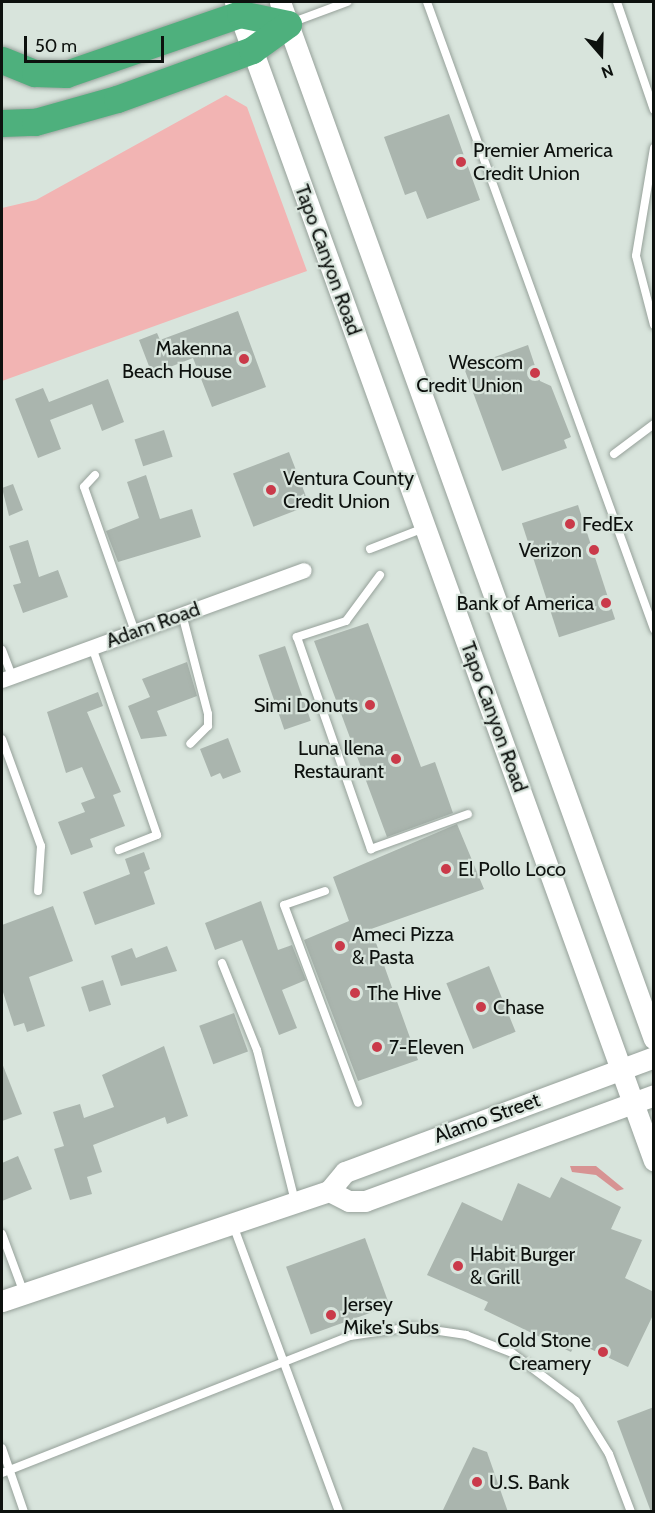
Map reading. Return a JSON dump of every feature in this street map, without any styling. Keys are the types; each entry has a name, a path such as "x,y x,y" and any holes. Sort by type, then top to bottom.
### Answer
{"highway":[{"path":"2,60 35,73 66,74 238,8 284,13"},
{"path":"2,123 75,113 252,50 284,13"}],"main road":[{"name":"Tapo Canyon Road","path":"238,8 621,1069 644,1099 654,1161"},
{"path":"284,13 654,1039"},
{"name":"Alamo Street","path":"2,1301 329,1191 345,1172 654,1057"},
{"name":"Alamo Street","path":"329,1191 349,1202 365,1201 644,1099"}],"street":[{"name":"Adam Road","path":"7,678 304,570"}],"lane":[{"path":"284,13 347,2"},
{"path":"427,2 654,629"},
{"path":"617,2 654,110"},
{"path":"654,148 636,256 654,325"},
{"path":"614,454 654,424"},
{"path":"94,474 84,487 135,632"},
{"path":"370,549 424,528"},
{"path":"380,575 346,621 297,637 371,849 468,814"},
{"path":"182,614 208,714 208,726 190,744"},
{"path":"92,647 157,835 119,850"},
{"path":"2,650 7,678"},
{"path":"2,739 41,846 38,891"},
{"path":"325,891 284,905 358,1103"},
{"path":"222,963 256,1050 295,1202"},
{"path":"232,1223 339,1512"},
{"path":"2,1234 24,1293"},
{"path":"5,1471 350,1335 412,1327 466,1335 512,1353 576,1401 609,1454 631,1512"},
{"path":"2,1448 5,1471 24,1512"}],"shaded area":[{"path":"226,95 247,107 307,271 2,381 2,208 36,200"},
{"path":"570,1166 596,1166 624,1189 617,1191 596,1175 572,1172"}],"building":[{"path":"449,114 480,200 427,219 416,191 405,195 384,137"},
{"path":"238,311 266,387 212,407 193,358 152,374 139,340 157,333 160,340"},
{"path":"528,345 540,381 551,386 571,437 564,440 567,448 502,471 464,368"},
{"path":"108,379 124,422 102,431 92,404 50,420 61,449 38,458 15,399 43,388 49,402"},
{"path":"164,430 173,457 143,466 135,440"},
{"path":"289,452 309,505 253,527 233,474"},
{"path":"146,475 160,519 192,509 201,537 118,562 106,531 139,518 127,482"},
{"path":"13,484 23,510 9,516 2,488"},
{"path":"578,505 615,619 559,637 522,523"},
{"path":"28,540 39,577 58,570 68,597 23,613 13,585 21,583 9,546"},
{"path":"368,623 421,767 435,762 453,813 387,837 314,641"},
{"path":"285,646 311,721 284,730 259,655"},
{"path":"187,662 197,696 157,711 167,736 141,739 128,706 150,697 142,679"},
{"path":"98,692 103,706 87,712 121,792 113,795 125,826 90,839 93,847 71,855 58,822 85,812 81,803 95,798 82,767 66,773 47,712"},
{"path":"228,738 241,772 223,779 220,773 211,777 200,749"},
{"path":"457,824 484,889 371,929 418,1060 358,1081 304,940 349,921 333,877"},
{"path":"144,852 150,869 144,872 155,904 95,925 83,892 130,874 125,859"},
{"path":"261,901 278,950 292,945 306,980 282,990 297,1028 279,1035 242,940 215,950 205,923"},
{"path":"53,906 73,961 29,977 45,1026 27,1032 24,1023 14,1026 2,989 2,925"},
{"path":"167,946 177,971 121,986 111,956 132,948 136,958"},
{"path":"489,966 516,1032 473,1049 446,983"},
{"path":"103,980 111,1005 89,1012 81,987"},
{"path":"234,1013 248,1052 213,1064 199,1026"},
{"path":"164,1046 188,1116 167,1124 165,1117 93,1145 102,1172 87,1177 92,1194 70,1200 54,1149 64,1146 53,1112 80,1104 84,1118 114,1107 102,1075"},
{"path":"2,1063 22,1114 2,1121"},
{"path":"18,1156 32,1189 2,1201 2,1163"},
{"path":"561,1177 621,1207 611,1229 642,1240 625,1278 654,1292 654,1313 628,1367 576,1342 571,1352 484,1310 488,1302 427,1275 462,1202 502,1221 518,1183 550,1198"},
{"path":"365,1238 390,1306 311,1334 286,1267"},
{"path":"654,1407 654,1512 651,1512 617,1421"},
{"name":"U.S. Bank","path":"473,1447 487,1452 508,1512 442,1512"}],"place":[{"name":"Premier America Credit Union","path":"461,162"},
{"name":"Makenna Beach House","path":"244,359"},
{"name":"Wescom Credit Union","path":"535,373"},
{"name":"Ventura County Credit Union","path":"271,490"},
{"name":"FedEx","path":"570,524"},
{"name":"Verizon","path":"594,550"},
{"name":"Bank of America","path":"606,603"},
{"name":"Simi Donuts","path":"370,705"},
{"name":"Luna llena Restaurant","path":"396,759"},
{"name":"El Pollo Loco","path":"446,869"},
{"name":"Ameci Pizza & Pasta","path":"340,946"},
{"name":"The Hive","path":"355,993"},
{"name":"Chase","path":"481,1007"},
{"name":"7-Eleven","path":"377,1047"},
{"name":"Habit Burger & Grill","path":"458,1266"},
{"name":"Jersey Mike's Subs","path":"331,1315"},
{"name":"Cold Stone Creamery","path":"603,1352"},
{"name":"U.S. Bank","path":"477,1482"}]}
